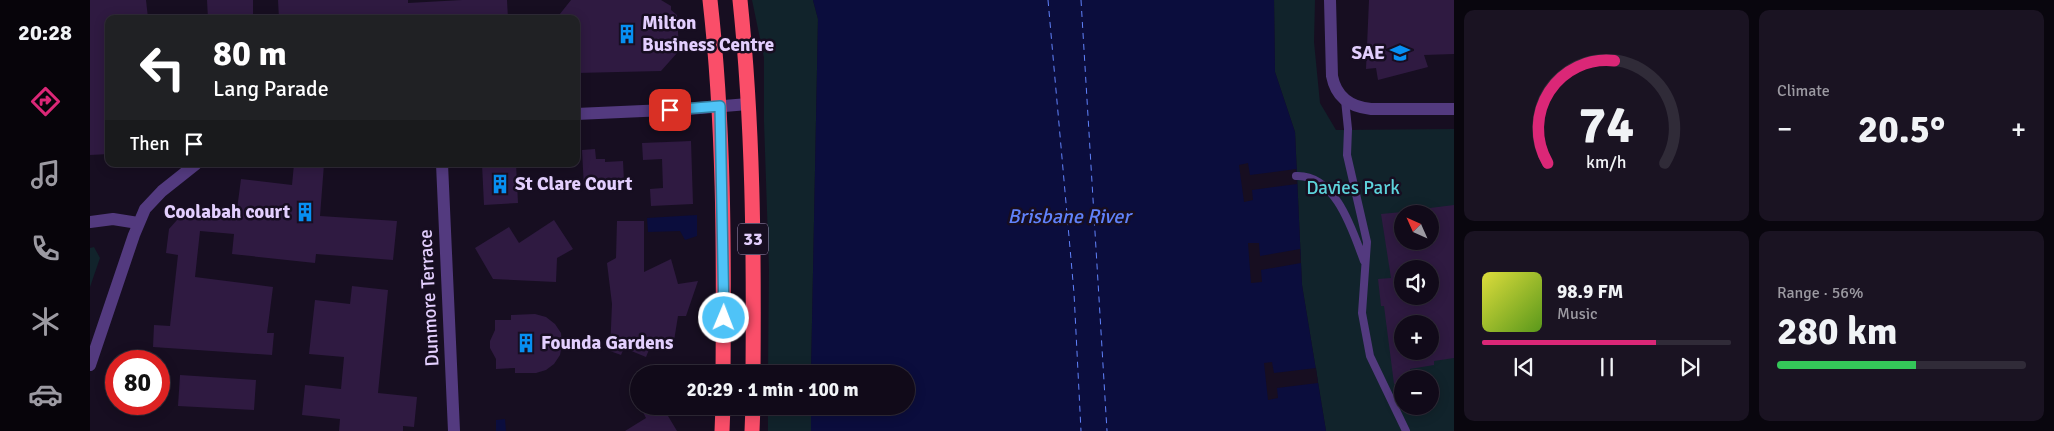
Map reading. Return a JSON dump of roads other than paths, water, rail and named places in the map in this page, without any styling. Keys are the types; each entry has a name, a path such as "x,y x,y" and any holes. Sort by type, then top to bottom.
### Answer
{"highway":[{"name":"33","path":"710,0 720,106 724,263 723,365"},
{"name":"33","path":"740,0 748,104 754,256 753,365"},
{"path":"722,431 723,415"},
{"path":"752,431 753,415"}],"street":[{"path":"1330,0 1332,76 1334,84 1345,100 1358,108 1371,110 1454,108"},
{"path":"580,114 748,104"},
{"path":"90,365 138,223 152,200 192,167"},
{"name":"Dunmore Terrace","path":"442,167 454,431"},
{"path":"90,222 113,220 138,223"}],"lane":[{"path":"1345,100 1348,129 1347,155 1367,242 1362,313 1370,356 1406,431"},
{"path":"1296,176 1311,179 1332,194 1348,220 1365,266"}],"water":[{"name":"Brisbane River","path":"813,0 1274,0 1275,72 1295,132 1302,285 1326,431 811,431 811,415 915,415 915,365 811,365 818,19"},
{"path":"697,215 697,236 685,240 680,231 648,232 647,218"},
{"path":"505,419 506,431 496,431 496,420"}],"place":[{"name":"Milton Business Centre","path":"627,34"},
{"name":"SAE","path":"1400,53"},
{"name":"St Clare Court","path":"500,184"},
{"name":"Coolabah court","path":"305,212"},
{"name":"Founda Gardens","path":"526,343"}],"park label":[{"name":"Davies Park","path":"1353,188"}]}
